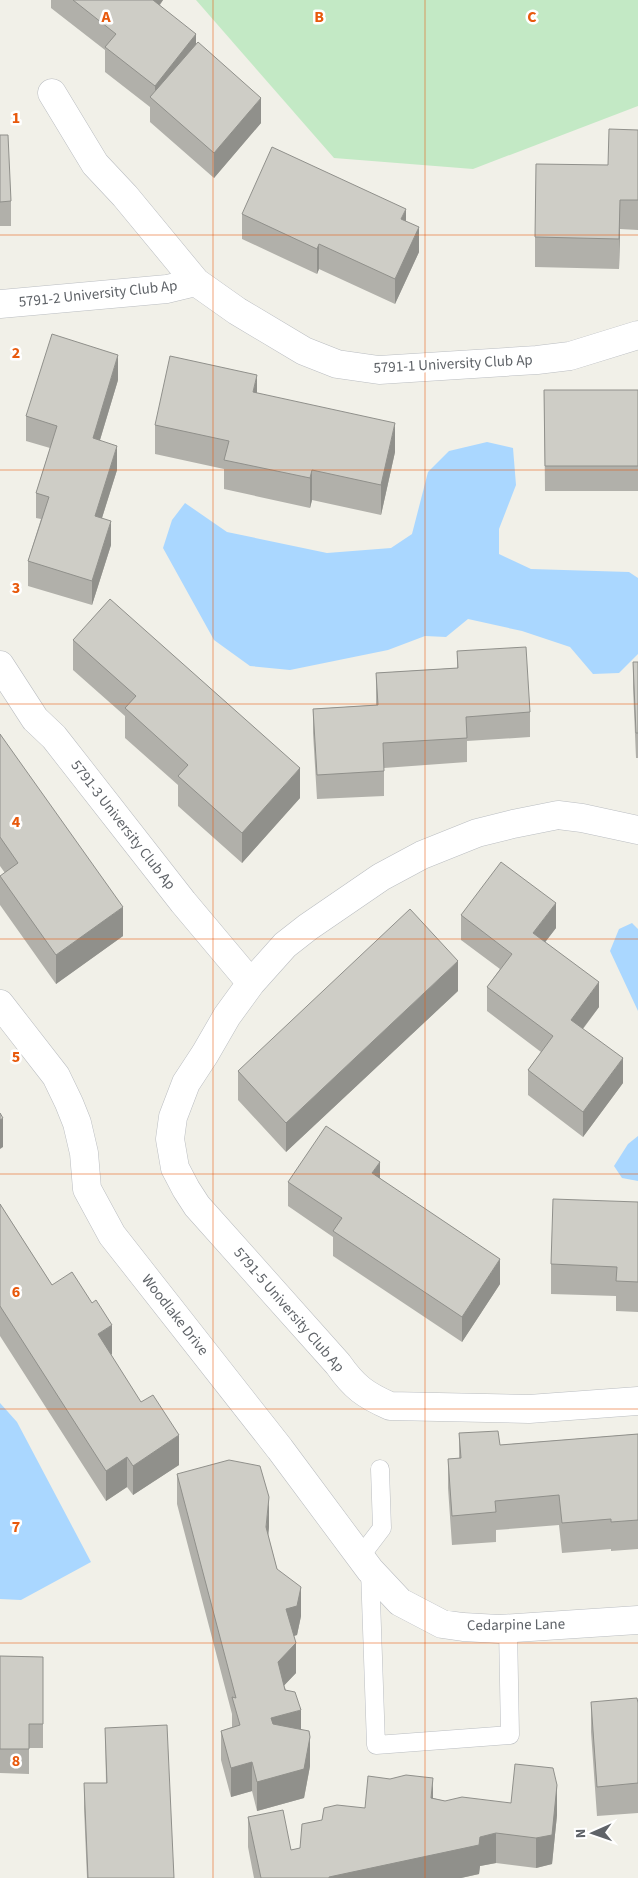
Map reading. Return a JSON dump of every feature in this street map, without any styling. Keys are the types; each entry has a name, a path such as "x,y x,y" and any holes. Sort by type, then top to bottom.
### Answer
{"street":[{"name":"5791-1 University Club Ap","path":"52,94 95,164 125,196 196,282 304,352 336,364 379,370 537,360 570,356 638,336"},
{"name":"5791-2 University Club Ap","path":"0,304 167,289 196,282"},
{"name":"5791-3 University Club Ap","path":"0,665 35,719 54,737 183,902 251,983"},
{"name":"5791-5 University Club Ap","path":"638,830 582,818 558,816 513,824 477,833 422,855 381,876 308,927 286,945 251,983 227,1016 186,1083 173,1117 170,1139 175,1168 197,1206 338,1364 350,1381 371,1398 390,1406 530,1408 638,1401"},
{"name":"Woodlake Drive","path":"0,1004 56,1076 70,1103 84,1153 88,1188 112,1235 280,1449 365,1563 400,1602"},
{"name":"Cedarpine Lane","path":"400,1602 442,1624 463,1627 508,1628 638,1620"}],"lane":[{"path":"380,1469 382,1528 365,1563 376,1744 510,1735 508,1628"}],"green space":[{"path":"196,0 638,0 638,106 473,169 334,158"}],"water":[{"path":"487,442 513,448 516,485 499,529 499,554 531,569 629,572 638,578 638,654 619,673 593,674 570,647 522,631 468,619 446,637 425,636 388,650 290,670 250,666 214,640 163,548 172,520 185,503 227,532 327,553 391,548 412,534 428,472 449,451"},
{"path":"632,923 638,929 638,1011 610,951 619,929"},
{"path":"638,1136 638,1181 622,1178 614,1166 628,1144"},
{"path":"0,1403 17,1422 91,1562 21,1600 0,1599"}],"building":[{"path":"73,0 153,0 196,34 155,86 105,47 116,34"},
{"path":"198,42 261,98 214,153 150,97"},
{"path":"609,129 638,130 638,200 620,200 619,239 535,237 536,164 608,165"},
{"path":"0,135 8,135 11,201 0,202"},
{"path":"272,147 406,209 401,219 419,227 395,279 319,244 317,249 242,214"},
{"path":"52,334 118,355 93,438 117,446 95,516 111,521 92,581 28,561 49,497 36,493 57,426 26,416"},
{"path":"170,356 257,375 253,392 395,423 381,485 312,470 310,478 224,460 229,441 155,425"},
{"path":"544,390 638,390 638,466 545,466"},
{"path":"110,599 300,768 242,833 178,776 188,765 125,708 136,696 73,640"},
{"path":"526,647 530,712 466,717 467,738 383,743 384,771 317,775 313,709 378,705 376,673 458,668 457,651"},
{"path":"633,662 638,662 638,733 636,733"},
{"path":"0,734 123,907 56,955 0,876 18,863 0,837"},
{"path":"501,862 556,903 533,933 599,982 571,1020 623,1058 583,1112 528,1070 553,1036 487,987 512,954 461,915"},
{"path":"410,909 458,961 286,1123 238,1071"},
{"path":"326,1126 380,1162 372,1173 500,1259 462,1317 333,1231 342,1218 288,1182"},
{"path":"553,1199 638,1202 638,1282 616,1281 617,1267 551,1264"},
{"path":"0,1204 52,1285 72,1272 92,1303 96,1300 112,1325 98,1334 141,1402 153,1395 179,1435 133,1466 127,1457 106,1471 0,1306"},
{"path":"498,1431 500,1445 638,1434 638,1520 611,1522 611,1519 562,1523 559,1495 495,1501 496,1512 452,1516 448,1459 461,1458 459,1433"},
{"path":"229,1460 260,1466 269,1497 266,1527 277,1569 301,1587 297,1606 286,1609 296,1643 278,1662 285,1690 295,1692 301,1710 271,1718 273,1724 309,1731 310,1737 304,1769 257,1782 252,1762 231,1768 221,1731 240,1725 232,1697 236,1698 177,1474"},
{"path":"0,1656 43,1657 43,1724 29,1724 29,1749 0,1749"},
{"path":"637,1698 638,1783 597,1787 591,1702"},
{"path":"167,1725 174,1878 88,1878 84,1783 107,1783 105,1728"},
{"path":"515,1764 553,1768 557,1785 552,1835 536,1838 496,1833 480,1837 479,1845 329,1878 261,1878 248,1817 283,1810 291,1850 300,1848 302,1824 322,1820 324,1808 337,1805 365,1808 368,1776 390,1779 406,1775 433,1778 431,1798 445,1801 462,1797 511,1803"}]}
